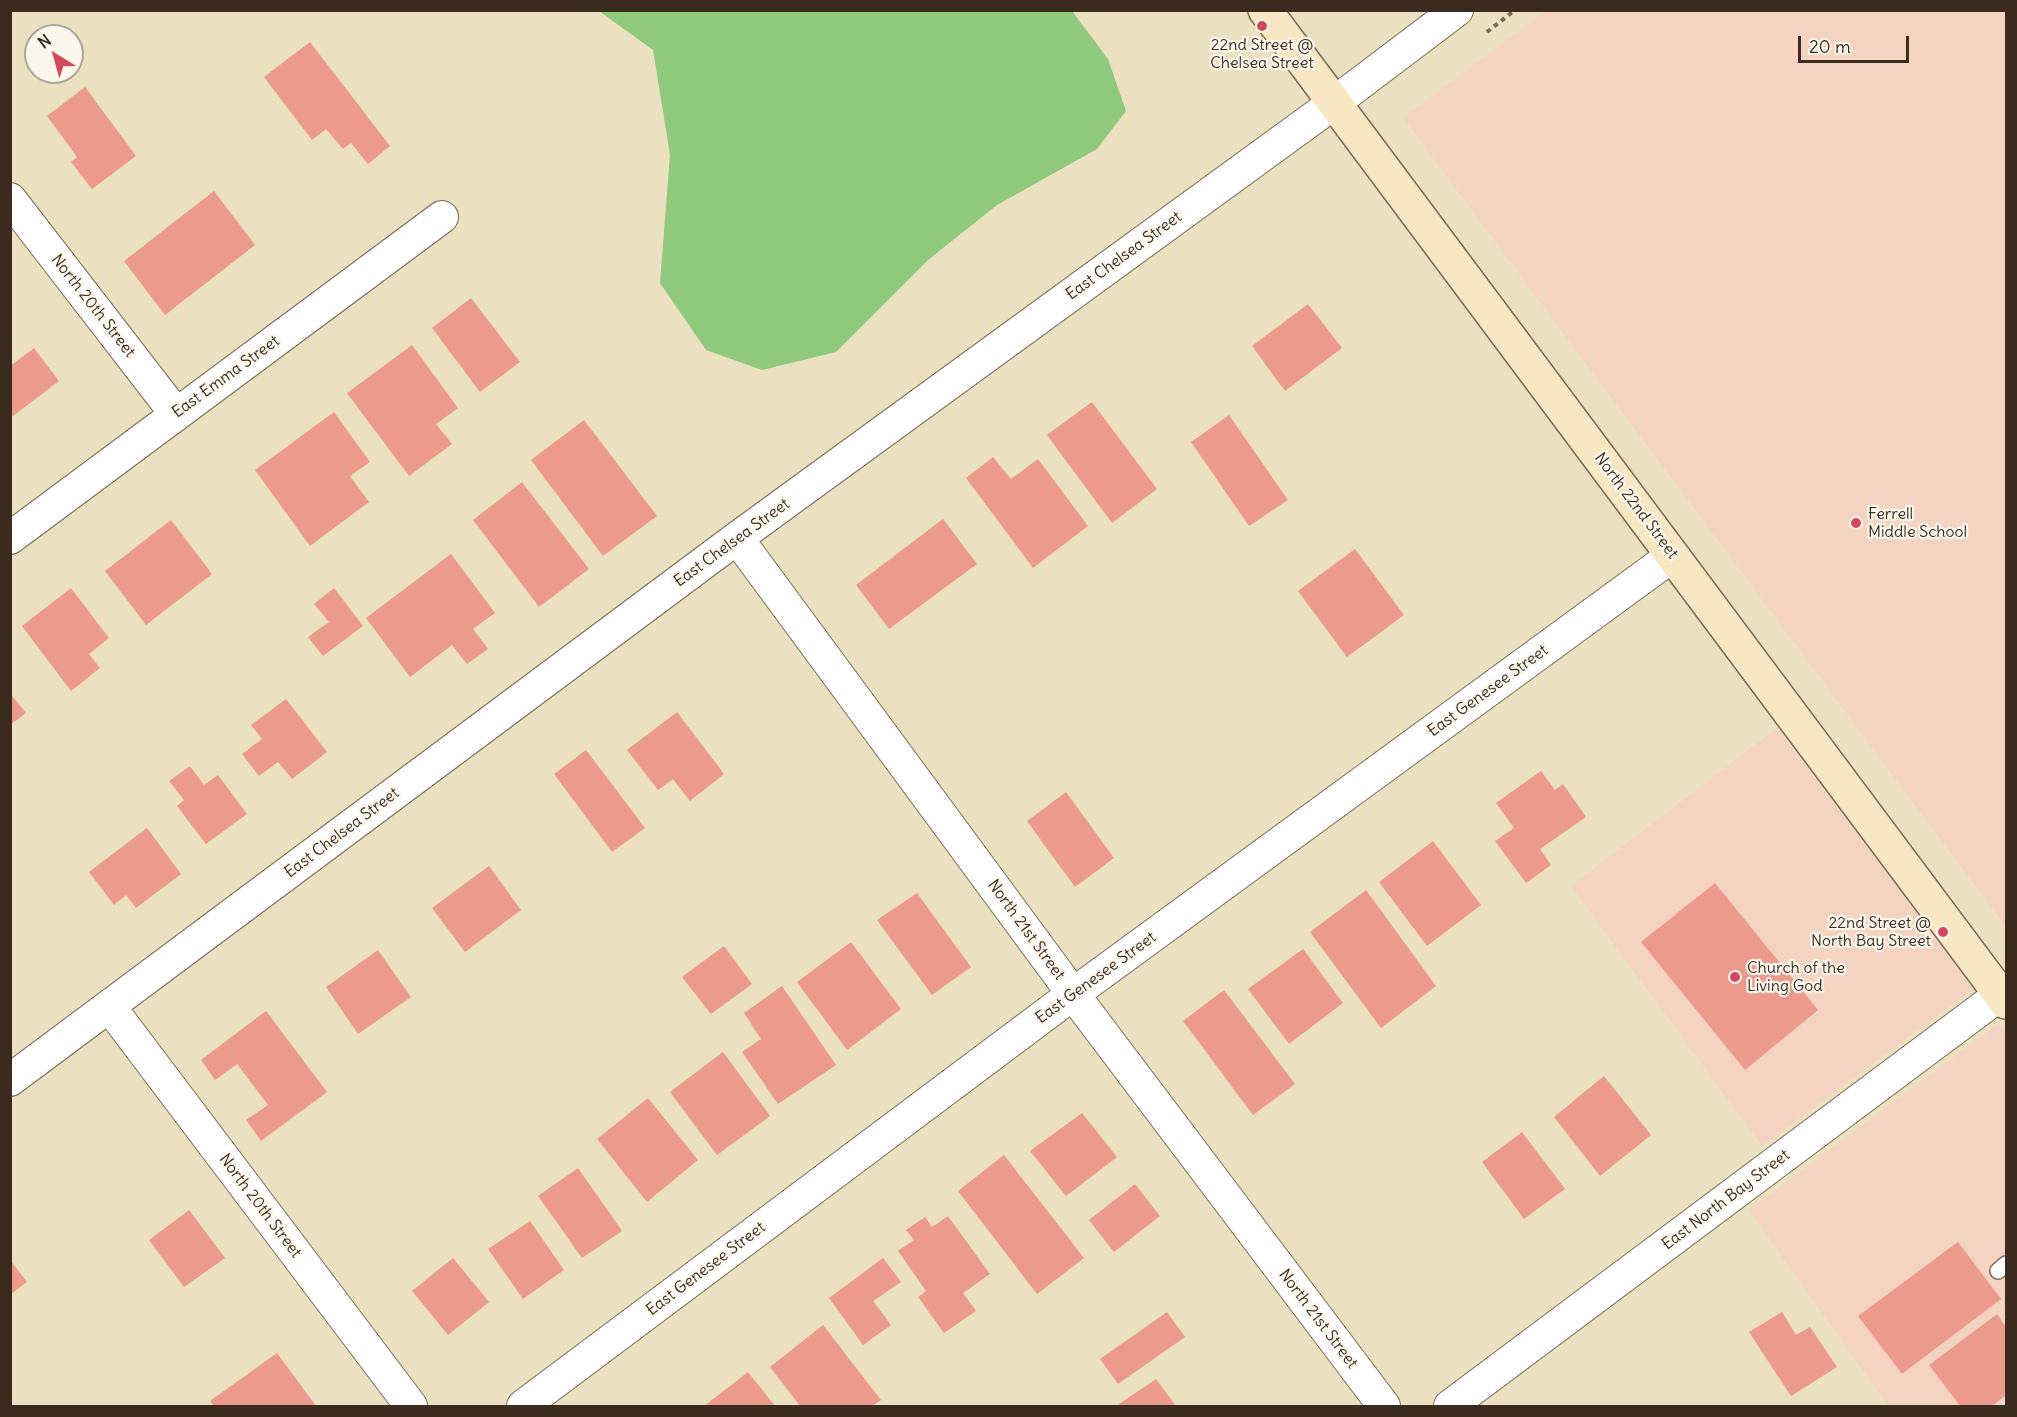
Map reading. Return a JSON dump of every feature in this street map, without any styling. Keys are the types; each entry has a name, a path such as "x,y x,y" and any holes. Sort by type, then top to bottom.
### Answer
{"main road":[{"name":"North 22nd Street","path":"1265,10 2004,998"}],"street":[{"name":"East Chelsea Street","path":"10,1080 737,538 1334,103 1457,10"},
{"name":"North 20th Street","path":"10,199 176,414"},
{"name":"East Emma Street","path":"10,538 442,217"},
{"name":"North 21st Street","path":"737,538 1073,994 1384,1407"},
{"name":"East Genesee Street","path":"523,1407 1073,994 1672,556"},
{"name":"East North Bay Street","path":"1450,1407 2004,998"},
{"name":"North 20th Street","path":"109,1006 411,1407"}],"path":[{"path":"1486,32 1515,10"}],"shaded area":[{"name":"Ferrell Middle School","path":"1545,11 2006,11 2006,927 1403,118"},
{"path":"1777,728 1973,989 1762,1146 1571,886"},
{"path":"1999,1023 2006,1034 2006,1406 1888,1406 1749,1210"}],"green space":[{"path":"599,11 1072,11 1108,59 1126,111 1097,149 997,205 928,260 836,352 762,370 706,350 660,283 670,155 653,50"}],"building":[{"path":"310,42 390,146 368,164 351,143 343,149 326,129 312,140 264,77"},
{"path":"85,87 136,156 92,189 71,162 77,157 47,116"},
{"path":"214,191 255,245 165,315 124,261"},
{"path":"471,298 520,362 480,392 432,328"},
{"path":"1308,304 1342,348 1285,391 1252,346"},
{"path":"412,345 458,408 436,424 452,444 409,476 347,393"},
{"path":"34,348 59,381 13,416 10,413 10,366"},
{"path":"1092,402 1157,489 1112,523 1047,435"},
{"path":"334,412 370,462 350,476 369,502 310,546 255,470"},
{"path":"1229,415 1288,500 1249,526 1191,442"},
{"path":"584,420 657,516 603,556 531,460"},
{"path":"993,457 1011,479 1038,459 1088,526 1033,568 966,478"},
{"path":"522,482 589,569 539,607 473,520"},
{"path":"943,519 977,564 889,629 856,585"},
{"path":"171,520 212,574 146,625 105,571"},
{"path":"1355,549 1404,615 1347,657 1298,591"},
{"path":"451,554 495,613 473,629 488,649 467,664 452,645 410,677 366,618"},
{"path":"71,588 109,638 89,654 100,668 71,691 22,626"},
{"path":"334,588 363,626 323,656 308,637 329,622 314,604"},
{"path":"10,693 26,713 10,725"},
{"path":"286,699 327,752 292,779 278,762 259,776 242,754 262,739 251,725"},
{"path":"677,712 724,774 690,801 673,779 658,790 627,750"},
{"path":"586,750 645,828 612,852 554,774"},
{"path":"190,766 204,785 218,775 247,814 206,844 177,806 184,800 169,781"},
{"path":"1541,771 1555,790 1563,784 1586,817 1540,849 1551,865 1526,883 1495,841 1514,828 1496,803"},
{"path":"1066,792 1114,858 1075,887 1027,821"},
{"path":"147,828 181,874 136,908 126,895 114,905 89,872"},
{"path":"1433,841 1481,905 1427,946 1379,882"},
{"path":"489,866 521,910 465,952 432,908"},
{"path":"1715,883 1818,1010 1745,1070 1641,942"},
{"path":"1366,890 1436,986 1381,1028 1310,932"},
{"path":"917,893 971,967 932,995 877,920"},
{"path":"851,942 901,1009 847,1050 797,982"},
{"path":"724,946 752,984 711,1014 682,977"},
{"path":"1303,949 1343,1003 1289,1044 1248,989"},
{"path":"378,950 411,997 358,1034 326,987"},
{"path":"782,986 836,1065 778,1104 742,1052 761,1039 744,1013"},
{"path":"1224,990 1295,1084 1253,1115 1183,1021"},
{"path":"266,1011 327,1092 261,1141 246,1120 268,1105 237,1064 215,1080 201,1060"},
{"path":"723,1052 770,1116 717,1155 670,1092"},
{"path":"1604,1076 1651,1135 1600,1176 1554,1117"},
{"path":"648,1098 698,1160 647,1202 597,1139"},
{"path":"1082,1113 1117,1157 1066,1196 1030,1151"},
{"path":"1522,1132 1565,1189 1524,1219 1482,1162"},
{"path":"1004,1155 1084,1258 1037,1294 958,1191"},
{"path":"578,1168 622,1231 582,1258 538,1196"},
{"path":"1135,1184 1160,1216 1114,1252 1089,1220"},
{"path":"189,1210 225,1258 184,1287 149,1240"},
{"path":"948,1216 990,1274 963,1293 976,1311 944,1333 918,1297 926,1291 898,1251 914,1240 906,1230 925,1217 932,1227"},
{"path":"530,1221 564,1270 523,1299 488,1249"},
{"path":"1958,1242 2001,1299 1902,1374 1858,1316"},
{"path":"453,1258 489,1302 448,1335 412,1291"},
{"path":"883,1258 901,1282 873,1301 891,1325 863,1345 829,1298"},
{"path":"10,1260 27,1282 10,1295"},
{"path":"1167,1312 1185,1337 1118,1384 1100,1359"},
{"path":"1782,1312 1796,1335 1810,1327 1837,1367 1791,1396 1749,1332"},
{"path":"1997,1314 2006,1327 2006,1395 1992,1406 1960,1406 1929,1365"},
{"path":"823,1325 881,1400 872,1406 800,1406 770,1367"},
{"path":"277,1353 316,1406 214,1406 210,1401"},
{"path":"748,1372 775,1406 704,1406"},
{"path":"1156,1379 1176,1406 1121,1406 1119,1404"}],"place":[{"name":"22nd Street @ Chelsea Street","path":"1262,26"},
{"name":"Ferrell Middle School","path":"1856,523"},
{"name":"22nd Street @ North Bay Street","path":"1943,932"},
{"name":"Church of the Living God","path":"1735,977"}]}
